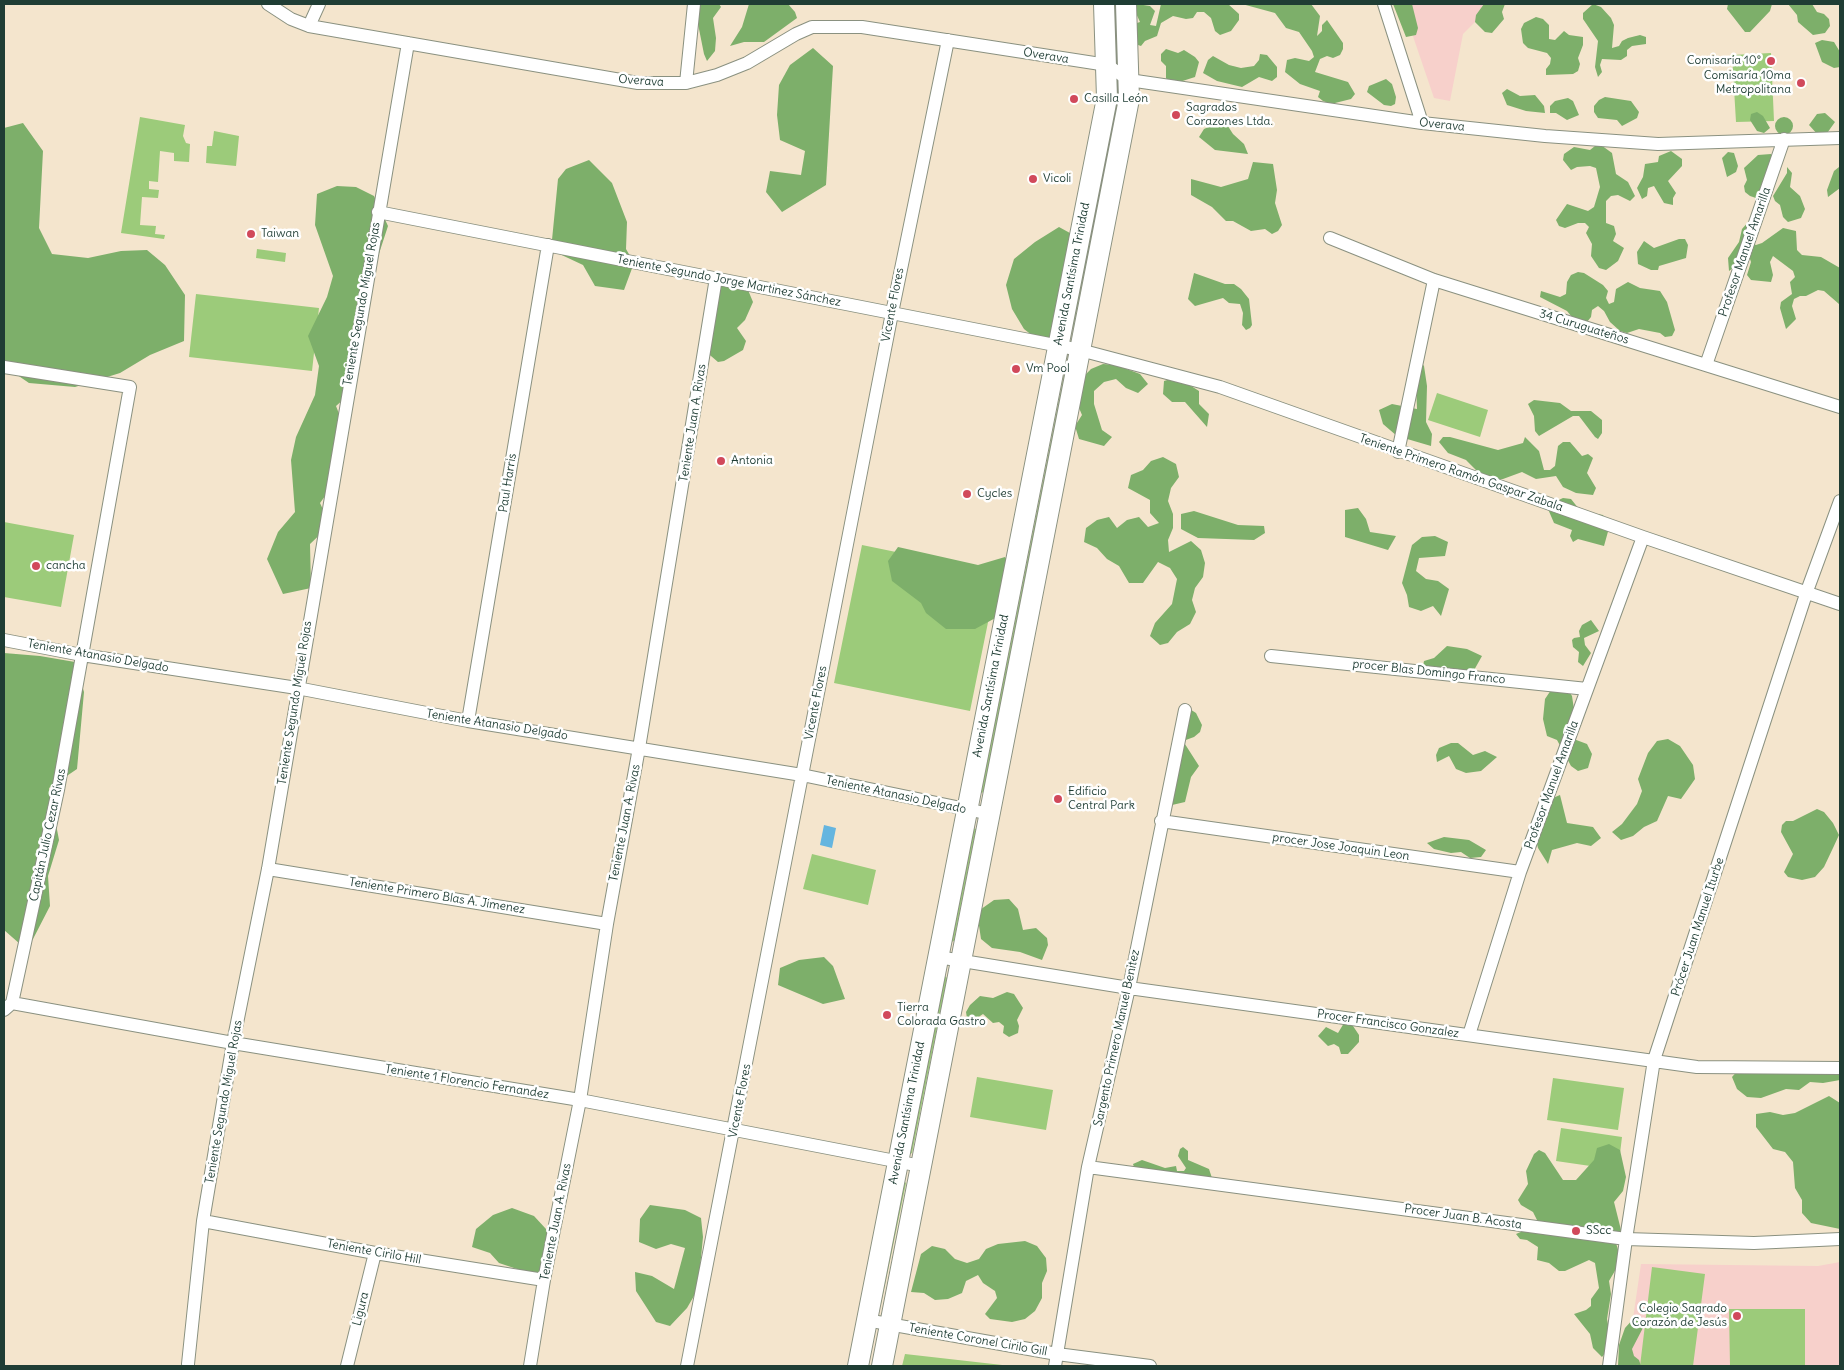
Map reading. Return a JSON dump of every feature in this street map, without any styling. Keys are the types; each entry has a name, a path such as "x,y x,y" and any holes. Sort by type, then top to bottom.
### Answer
{"main road":[{"name":"Avenida Santísima Trinidad","path":"858,1366 1107,98 1104,4"},
{"name":"Avenida Santísima Trinidad","path":"882,1366 1129,99 1126,4"}],"street":[{"name":"Overava","path":"268,4 291,19 309,26 638,83 686,83 717,75 747,62 812,27 862,26 1107,66 1129,80 1422,123 1545,136 1658,144 1840,138"},
{"path":"309,26 319,4"},
{"path":"686,83 694,4"},
{"path":"1384,4 1422,123"},
{"name":"Vicente Flores","path":"687,1366 892,313 948,40"},
{"name":"Teniente Segundo Miguel Rojas","path":"185,1366 203,1221 233,1043 268,869 297,688 408,43"},
{"name":"Profesor Manuel Amarilla","path":"1706,365 1784,139"},
{"name":"Teniente Segundo Jorge Martinez Sánchez","path":"378,212 1080,350"},
{"name":"34 Curuguateños","path":"1330,238 1434,280 1840,407"},
{"name":"Paul Harris","path":"468,721 548,245"},
{"name":"Teniente Juan A. Rivas","path":"530,1366 544,1280 580,1100 607,924 640,748 716,278"},
{"path":"1398,452 1434,280"},
{"name":"Teniente Primero Ramón Gaspar Zabala","path":"1080,350 1220,387 1643,538 1807,591 1840,604"},
{"name":"Capitán Julio Cezar Rivas","path":"4,367 130,387 58,790 8,1006"},
{"name":"Prócer Juan Manuel Iturbe","path":"1609,1366 1626,1239 1654,1060 1807,591 1840,501"},
{"name":"Profesor Manuel Amarilla","path":"1469,1035 1520,872 1643,538"},
{"name":"Teniente Atanasio Delgado","path":"4,640 82,655 297,688 468,721 802,775 990,814"},
{"name":"procer Blas Domingo Franco","path":"1271,656 1587,688"},
{"name":"Sargento Primero Manuel Benitez","path":"1056,1360 1088,1167 1129,988 1161,821 1185,710"},
{"name":"procer Jose Joaquin Leon","path":"1161,821 1520,872"},
{"name":"Teniente Primero Blas A. Jimenez","path":"268,869 607,924"},
{"name":"Procer Francisco Gonzalez","path":"938,957 1129,988 1697,1067 1840,1067"},
{"name":"Teniente 1 Florencio Fernandez","path":"8,1006 580,1100 921,1166"},
{"name":"Procer Juan B. Acosta","path":"1088,1167 1626,1239 1754,1243 1840,1239"},
{"name":"Teniente Cirilo Hill","path":"203,1221 375,1253 544,1280"},
{"name":"Ligura","path":"347,1366 375,1253"},
{"name":"Teniente Coronel Cirilo Gill","path":"866,1320 1056,1360 1150,1366"}],"shaded area":[{"path":"1402,4 1493,4 1463,34 1450,101 1434,98"},
{"name":"Colegio Sagrado Corazón de Jesús","path":"1840,1262 1840,1366 1626,1366 1641,1264 1818,1266"}],"green space":[{"path":"694,4 719,4 721,7 713,18 716,38 715,51 707,61 704,54"},
{"path":"749,4 788,4 795,12 797,18 764,42 744,42 730,46 742,27"},
{"path":"1112,4 1117,4 1117,52 1115,52"},
{"path":"1137,4 1150,6 1155,11 1150,25 1156,26 1161,4 1228,4 1239,14 1239,20 1231,31 1220,35 1215,31 1211,18 1204,12 1197,12 1193,18 1186,19 1173,16 1161,23 1157,36 1145,41 1141,46 1135,44 1134,24 1140,22 1134,9"},
{"path":"1242,4 1311,4 1320,16 1317,36 1322,31 1322,25 1327,20 1343,43 1340,55 1333,58 1327,56 1320,59 1315,72 1348,82 1355,94 1351,99 1331,104 1323,101 1318,97 1320,91 1300,84 1285,72 1287,60 1295,58 1309,61 1314,57 1312,51 1299,32 1286,28 1275,13"},
{"path":"1393,4 1412,4 1418,28 1416,35 1406,37"},
{"path":"1484,4 1505,4 1502,12 1504,19 1492,33 1485,32 1475,22 1476,15"},
{"path":"1593,4 1601,7 1611,18 1614,25 1612,48 1619,46 1622,41 1628,38 1640,35 1646,37 1646,44 1632,46 1627,50 1627,56 1621,60 1602,59 1600,65 1602,72 1598,77 1595,67 1598,41 1583,19 1583,13"},
{"path":"1728,4 1772,4 1770,11 1750,32 1745,32 1727,9"},
{"path":"1788,4 1812,4 1817,12 1824,14 1829,19 1830,26 1825,33 1813,35 1798,22 1797,15"},
{"path":"1536,17 1543,19 1549,25 1549,39 1555,40 1564,31 1569,35 1583,37 1583,45 1578,58 1580,64 1578,71 1573,74 1546,75 1546,69 1550,64 1551,58 1547,53 1528,48 1523,43 1521,29 1524,23"},
{"path":"1822,40 1834,42 1840,52 1840,67 1834,68 1822,62 1815,43"},
{"path":"813,48 833,66 826,185 782,212 766,192 770,171 801,175 805,151 780,140 777,115 779,85 790,65"},
{"path":"1166,49 1178,53 1184,50 1195,57 1199,62 1195,77 1170,85 1166,78 1166,66 1161,61 1161,54"},
{"path":"1771,53 1774,121 1736,122 1732,55"},
{"path":"1260,54 1267,55 1277,67 1277,77 1272,81 1259,77 1242,87 1217,81 1203,73 1208,60 1213,56 1229,65 1241,68 1254,66 1259,60"},
{"path":"1386,79 1392,84 1396,97 1395,104 1391,106 1384,105 1367,92 1369,86"},
{"path":"1507,89 1520,96 1535,95 1544,106 1545,113 1526,111 1507,105 1502,93"},
{"path":"1605,97 1631,101 1639,112 1637,118 1622,126 1617,120 1598,118 1594,112 1594,106"},
{"path":"1568,98 1573,101 1579,115 1567,120 1556,113 1550,113 1550,106 1555,101"},
{"path":"1116,103 1118,103 1073,329 1072,327"},
{"path":"1757,112 1763,116 1770,128 1764,133 1757,131 1750,120 1751,114"},
{"path":"1825,113 1835,122 1825,136 1819,136 1809,125 1817,114"},
{"path":"140,117 185,125 183,136 186,143 190,144 189,162 174,161 174,153 160,151 158,182 149,181 149,189 159,190 158,198 142,197 140,225 156,226 155,234 165,235 164,239 121,233"},
{"path":"1784,117 1790,120 1793,126 1790,132 1784,135 1778,132 1775,126 1778,120"},
{"path":"1224,120 1233,134 1244,144 1248,154 1215,150 1199,137 1204,129"},
{"path":"23,123 43,151 39,228 52,254 88,258 121,251 147,250 165,265 185,295 184,341 150,355 120,373 75,387 29,383 4,366 4,128"},
{"path":"214,131 239,136 236,166 206,163 207,146 212,146"},
{"path":"1601,145 1612,153 1616,174 1628,182 1635,196 1630,201 1618,195 1611,196 1606,201 1606,223 1614,226 1616,234 1613,241 1624,248 1618,261 1606,270 1599,268 1591,256 1592,244 1586,233 1589,227 1585,223 1578,223 1565,228 1559,226 1556,220 1567,204 1588,211 1594,207 1600,187 1596,168 1590,166 1577,167 1571,170 1563,160 1564,154 1574,147 1590,150 1595,146"},
{"path":"1671,151 1682,159 1682,166 1668,181 1676,193 1673,198 1673,205 1664,203 1654,186 1648,188 1647,196 1642,199 1637,188 1643,177 1645,164 1658,162 1659,156"},
{"path":"1728,152 1734,153 1738,166 1736,172 1727,177 1722,158"},
{"path":"1771,154 1774,160 1764,192 1756,198 1750,196 1745,192 1744,186 1747,180 1744,168 1758,155"},
{"path":"589,160 612,183 627,222 626,249 634,263 624,290 595,286 583,265 551,250 558,179 566,169"},
{"path":"1253,162 1273,164 1277,190 1275,203 1282,225 1278,231 1272,234 1265,229 1251,231 1233,221 1226,221 1212,207 1191,195 1191,179 1221,187 1248,179"},
{"path":"1787,167 1792,173 1790,187 1800,196 1805,209 1801,218 1788,222 1783,217 1780,205 1773,196 1787,173"},
{"path":"1839,167 1840,188 1828,197 1827,190 1834,171"},
{"path":"337,186 356,187 374,196 388,226 373,272 353,391 336,406 345,429 336,481 320,503 330,525 310,544 311,588 283,594 267,559 278,532 295,512 291,460 296,437 315,395 319,366 308,336 327,297 333,276 315,225 317,194"},
{"path":"1754,208 1750,242 1756,245 1762,243 1783,228 1796,231 1797,250 1802,255 1821,257 1840,268 1839,304 1824,291 1818,290 1806,296 1800,296 1794,299 1792,306 1796,319 1786,329 1780,308 1781,302 1792,294 1790,282 1795,277 1793,271 1773,256 1770,262 1773,275 1771,282 1751,280 1747,275 1751,262 1749,256 1729,271 1728,258 1739,242 1742,229 1750,220"},
{"path":"1059,227 1079,238 1062,334 1038,340 1024,329 1012,309 1006,285 1014,259 1035,242"},
{"path":"1679,239 1685,239 1688,245 1686,258 1659,266 1658,270 1651,270 1638,264 1637,252 1644,241 1654,248"},
{"path":"257,249 286,253 285,262 256,258"},
{"path":"1578,272 1584,273 1603,285 1608,291 1606,298 1609,304 1614,302 1616,289 1628,282 1640,288 1660,291 1667,302 1675,330 1672,336 1665,337 1660,333 1639,329 1627,333 1620,331 1610,322 1604,311 1598,306 1592,310 1591,317 1587,322 1576,322 1567,311 1540,297 1541,291 1560,297 1566,294 1567,282 1571,275"},
{"path":"1194,273 1225,284 1234,284 1241,289 1249,299 1252,325 1250,328 1246,330 1242,325 1243,313 1240,304 1229,303 1223,298 1195,306 1188,299"},
{"path":"718,283 748,290 753,302 745,320 737,328 746,341 743,350 724,361 718,362 704,350 713,335"},
{"path":"196,294 319,308 312,371 189,357"},
{"path":"1420,361 1424,366 1427,386 1426,422 1432,434 1431,446 1397,436 1383,424 1379,410 1392,404 1417,409 1416,384"},
{"path":"1103,364 1116,365 1140,374 1148,384 1138,393 1126,388 1116,379 1104,382 1094,391 1094,404 1102,430 1112,437 1104,446 1079,439 1075,426 1082,415 1077,403 1082,378 1091,369"},
{"path":"1066,365 1068,366 984,792 981,793"},
{"path":"1177,377 1199,391 1199,404 1209,414 1207,427 1185,402 1172,402 1163,394 1164,381"},
{"path":"1437,393 1488,410 1480,437 1428,420"},
{"path":"1534,400 1560,403 1571,411 1591,411 1602,420 1602,433 1598,439 1579,416 1573,416 1539,436 1535,431 1534,416 1528,404"},
{"path":"1443,437 1450,437 1498,450 1523,443 1525,437 1539,451 1544,470 1550,470 1555,466 1558,446 1563,442 1570,442 1582,456 1588,454 1593,458 1587,473 1596,488 1593,495 1576,493 1563,487 1556,476 1536,479 1522,472 1503,479 1494,479 1476,470 1466,460 1448,453 1439,442"},
{"path":"1163,457 1176,464 1179,477 1171,488 1168,501 1173,514 1173,528 1168,540 1169,552 1191,541 1201,550 1205,563 1203,577 1195,588 1192,600 1196,612 1190,624 1177,632 1168,643 1160,645 1150,636 1155,623 1172,604 1177,579 1170,568 1158,562 1143,583 1129,583 1119,566 1107,559 1097,548 1084,542 1086,528 1097,520 1109,517 1117,528 1127,520 1139,517 1148,527 1159,523 1150,513 1150,500 1128,488 1131,475 1143,470 1151,461"},
{"path":"1563,498 1571,499 1579,509 1591,516 1603,515 1609,528 1604,546 1578,539 1573,542 1570,536 1572,530 1554,523 1548,509 1552,503"},
{"path":"1358,508 1366,519 1370,532 1396,536 1388,550 1345,537 1345,510"},
{"path":"1194,511 1238,525 1264,526 1265,533 1254,540 1198,538 1181,529 1181,514"},
{"name":"cancha","path":"4,522 74,535 61,607 4,597"},
{"path":"1435,536 1448,542 1445,556 1419,558 1416,571 1426,579 1438,581 1449,589 1441,616 1433,606 1421,611 1409,607 1402,583 1412,545 1422,537"},
{"path":"862,545 998,573 970,711 834,683"},
{"path":"898,547 978,565 1005,557 1017,576 1001,615 975,629 946,629 926,613 921,603 892,581 888,561"},
{"path":"1591,620 1599,631 1584,638 1585,645 1591,653 1583,666 1578,662 1579,652 1573,647 1572,640 1580,637 1579,631 1582,625"},
{"path":"1447,646 1467,649 1482,656 1473,672 1423,666 1424,661 1434,658"},
{"path":"4,653 40,656 75,662 84,692 77,769 49,788 59,840 48,876 50,906 33,939 20,944 4,930"},
{"path":"1555,684 1565,685 1572,696 1575,716 1571,738 1587,744 1592,754 1588,768 1578,771 1571,766 1557,740 1547,736 1543,719 1545,699"},
{"path":"1185,706 1196,713 1202,725 1200,732 1194,737 1183,741 1199,766 1191,777 1185,802 1172,805"},
{"path":"1668,739 1680,746 1693,765 1695,779 1681,799 1668,796 1657,821 1644,827 1633,836 1621,840 1612,832 1622,824 1637,804 1642,791 1638,779 1648,753 1657,741"},
{"path":"1451,743 1458,743 1473,755 1485,751 1497,757 1481,771 1466,773 1456,769 1449,756 1437,762 1436,755 1439,748"},
{"path":"1560,795 1567,823 1593,827 1601,838 1591,846 1577,843 1552,850 1548,864 1538,848 1535,836 1548,800"},
{"path":"1817,809 1824,812 1833,823 1839,835 1824,867 1815,877 1802,880 1788,877 1784,872 1793,854 1781,832 1782,825 1786,821 1793,821"},
{"path":"973,828 976,829 954,941 951,942"},
{"path":"1444,837 1469,840 1486,850 1481,857 1470,858 1461,852 1451,853 1434,849 1427,843"},
{"path":"812,854 876,870 868,905 803,889"},
{"path":"1009,899 1018,909 1023,930 1036,928 1047,938 1048,945 1042,960 1020,952 992,948 981,939 977,912 994,900"},
{"path":"824,957 833,966 845,999 823,1004 778,985 780,968 799,960"},
{"path":"944,975 947,978 912,1153 910,1154"},
{"path":"1007,992 1014,994 1023,1008 1017,1020 1019,1026 1018,1033 1009,1037 1003,1033 1004,1026 999,1022 993,1023 983,1014 977,1018 975,1025 968,1025 966,1012 970,1005 980,996 993,998"},
{"path":"1344,1023 1351,1023 1359,1035 1359,1042 1348,1054 1341,1054 1339,1047 1334,1044 1328,1046 1318,1036 1326,1027 1338,1033"},
{"path":"1802,1061 1829,1064 1840,1062 1840,1080 1823,1083 1810,1082 1799,1090 1786,1089 1761,1098 1747,1097 1737,1089 1732,1077 1741,1067 1791,1066"},
{"path":"977,1077 1053,1090 1046,1130 970,1117"},
{"path":"1553,1078 1624,1088 1618,1130 1547,1120"},
{"path":"1829,1096 1840,1103 1840,1229 1811,1223 1802,1213 1802,1200 1795,1188 1793,1162 1785,1152 1773,1149 1756,1127 1756,1114 1770,1112 1783,1115 1795,1113"},
{"path":"1561,1128 1622,1137 1618,1170 1556,1161"},
{"path":"1609,1144 1620,1150 1626,1177 1623,1191 1614,1202 1621,1230 1616,1243 1620,1256 1616,1269 1609,1281 1611,1294 1607,1319 1612,1345 1602,1357 1593,1348 1590,1334 1574,1314 1591,1306 1591,1299 1599,1288 1595,1263 1589,1260 1565,1271 1559,1271 1549,1263 1537,1260 1538,1247 1527,1240 1520,1239 1516,1234 1539,1224 1533,1212 1521,1205 1518,1200 1528,1184 1526,1171 1534,1154 1539,1150 1545,1153 1563,1180 1576,1180 1594,1160 1597,1148"},
{"path":"1183,1147 1188,1151 1188,1160 1209,1169 1212,1178 1134,1167 1133,1164 1142,1160 1165,1168 1176,1166 1177,1171 1184,1171 1186,1168 1178,1156 1180,1149"},
{"path":"904,1181 906,1183 880,1304"},
{"path":"650,1205 685,1210 701,1218 703,1237 698,1289 687,1308 670,1326 656,1322 636,1291 635,1272 652,1276 674,1289 685,1248 671,1244 656,1249 639,1242 640,1219"},
{"path":"512,1208 534,1216 546,1229 554,1254 542,1274 523,1271 499,1263 490,1253 472,1247 476,1229 493,1215"},
{"path":"1025,1241 1037,1246 1046,1258 1047,1271 1042,1283 1042,1298 1035,1311 1025,1319 1012,1322 990,1319 985,1314 997,1298 995,1291 983,1283 978,1275 966,1281 962,1293 948,1299 935,1300 924,1293 911,1292 921,1254 932,1246 945,1249 955,1259 967,1263 979,1259 986,1249 998,1244"},
{"path":"1652,1267 1705,1274 1693,1366 1640,1366"},
{"path":"1729,1309 1805,1309 1805,1366 1730,1366"},
{"path":"1634,1318 1646,1322 1632,1349 1634,1356 1639,1360 1641,1366 1618,1366 1619,1345 1625,1328"},
{"path":"905,1354 1011,1366 902,1366"}],"water":[{"path":"824,825 836,828 832,848 820,845"}],"place":[{"name":"Comisaría 10º","path":"1771,61"},
{"name":"Comisaría 10ma Metropolitana","path":"1801,83"},
{"name":"Casilla León","path":"1074,99"},
{"name":"Sagrados Corazones Ltda.","path":"1176,115"},
{"name":"Vicoli","path":"1033,179"},
{"name":"Taiwan","path":"251,234"},
{"name":"Vm Pool","path":"1016,369"},
{"name":"Antonia","path":"721,461"},
{"name":"Cycles","path":"967,494"},
{"name":"cancha","path":"36,566"},
{"name":"Edificio Central Park","path":"1058,799"},
{"name":"Tierra Colorada Gastro","path":"887,1015"},
{"name":"SScc","path":"1576,1231"},
{"name":"Colegio Sagrado Corazón de Jesús","path":"1737,1316"}]}
